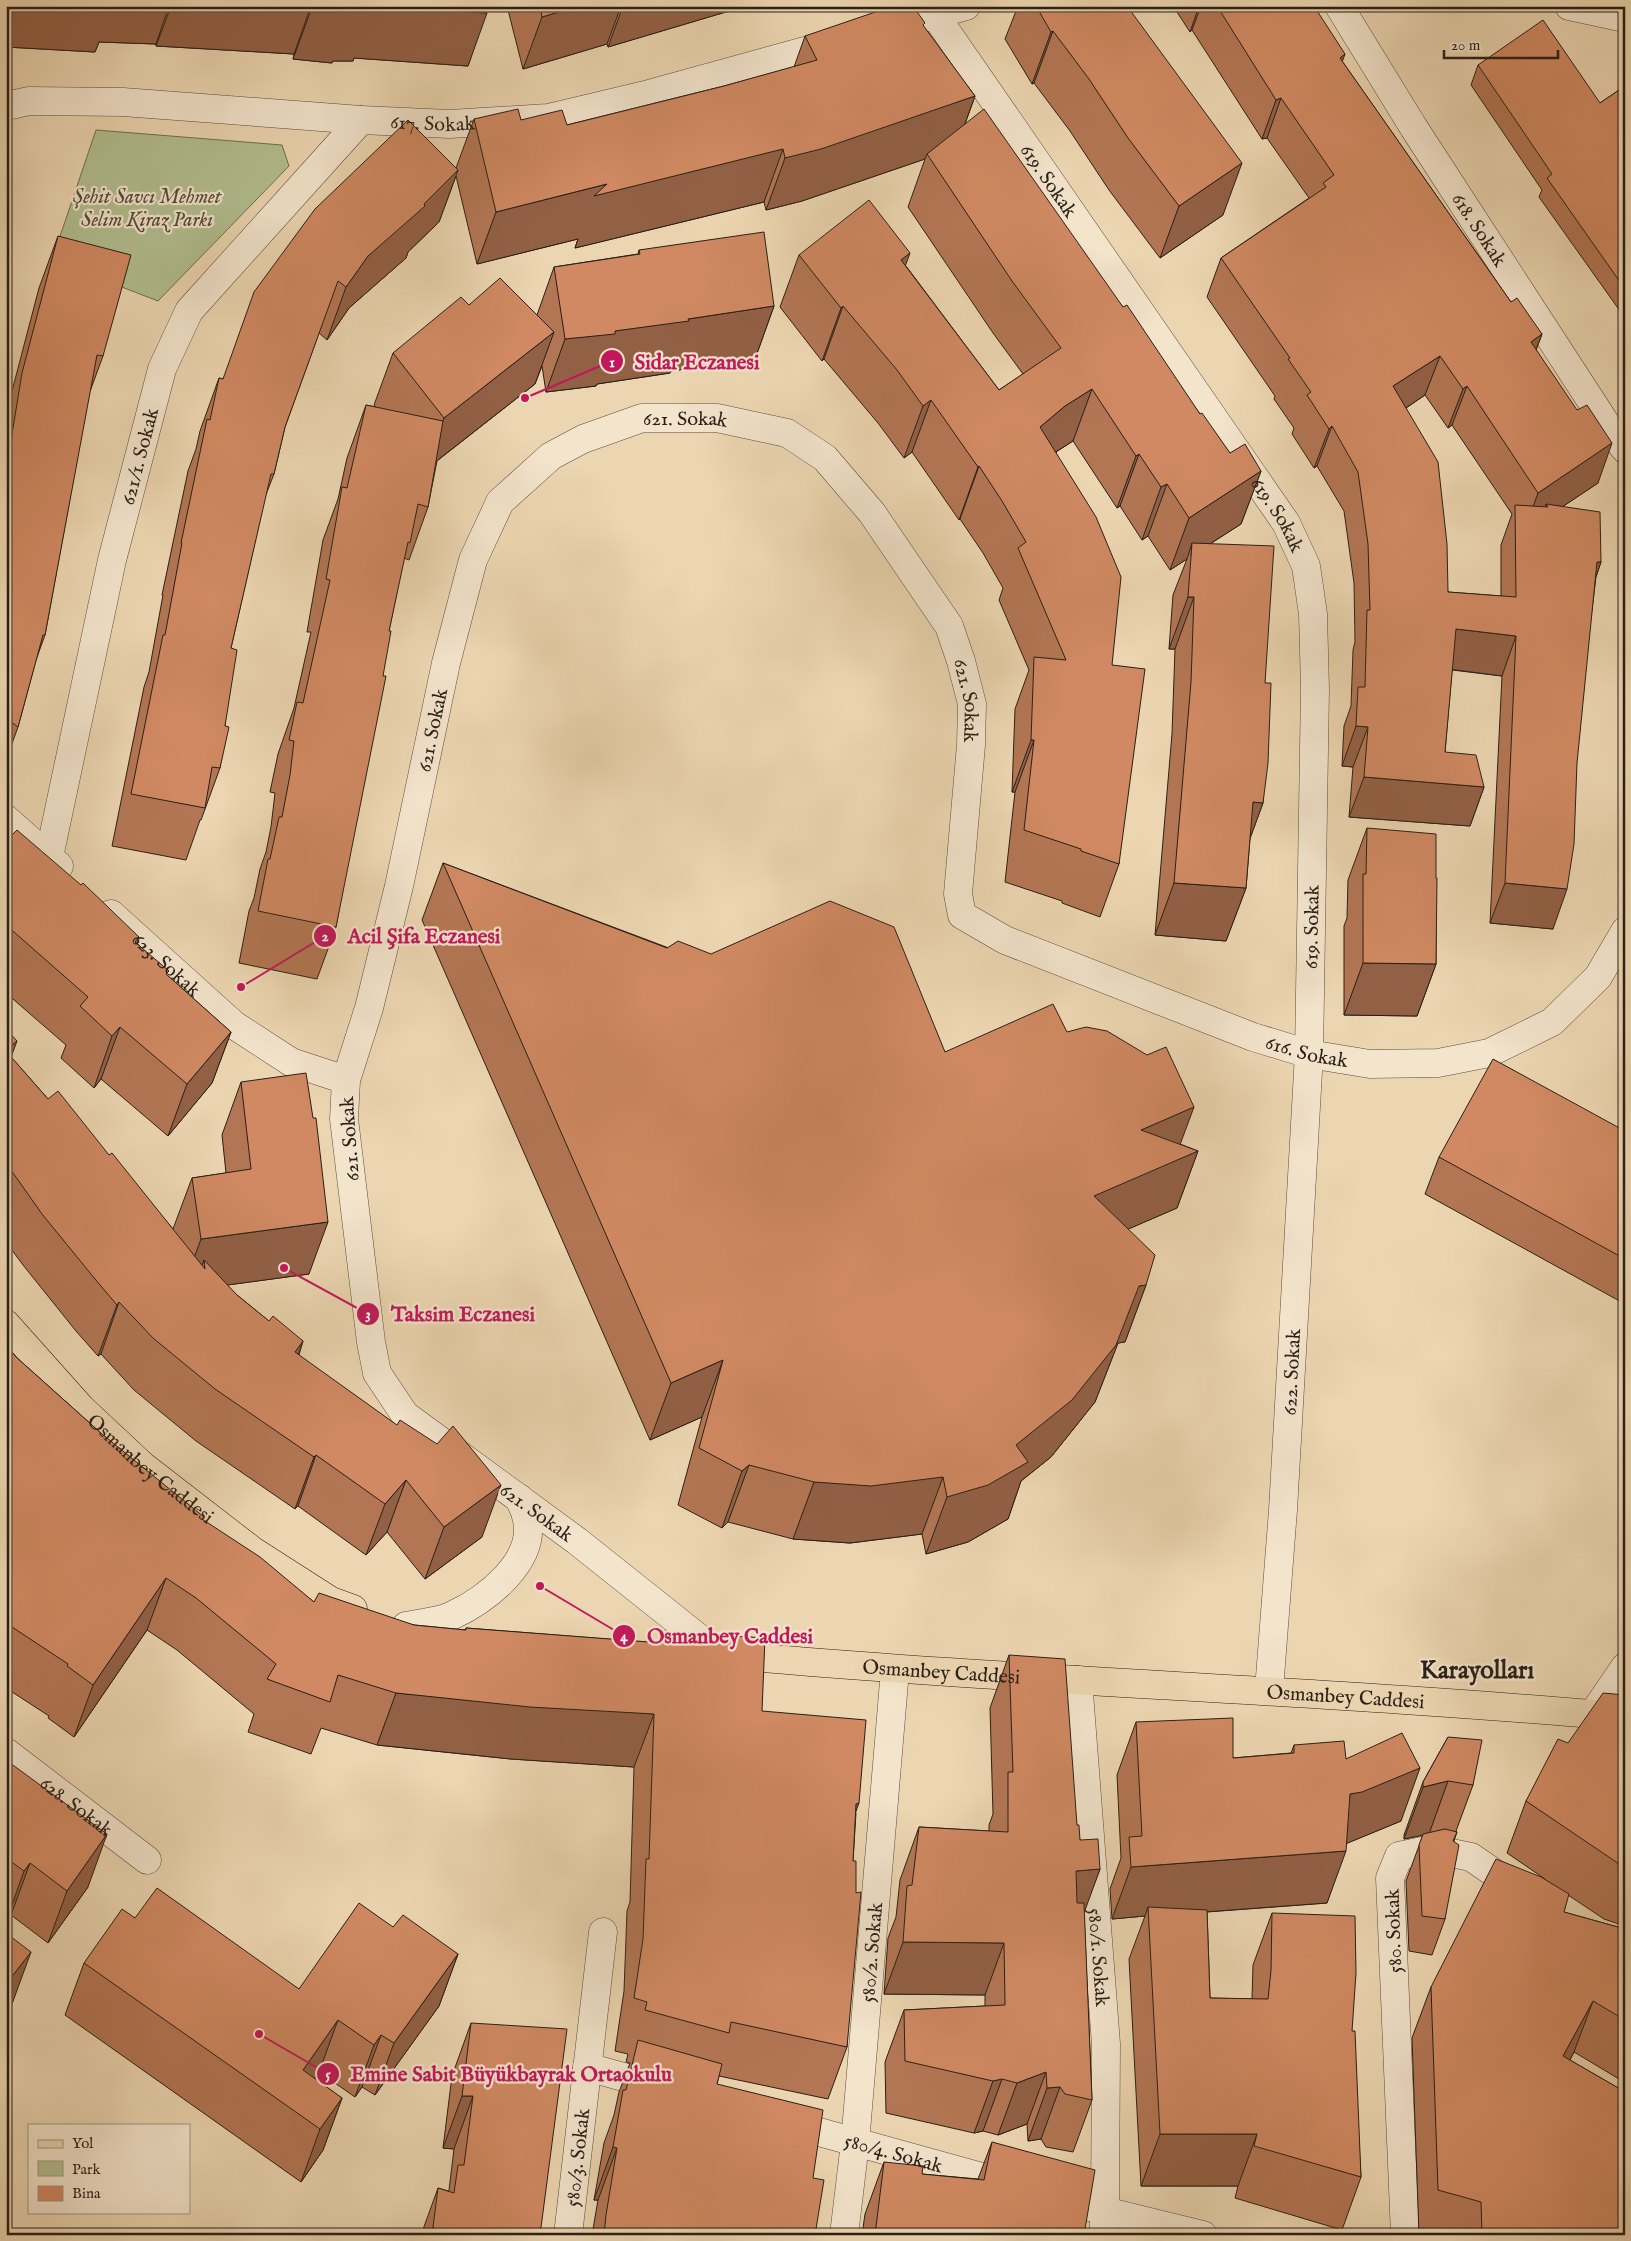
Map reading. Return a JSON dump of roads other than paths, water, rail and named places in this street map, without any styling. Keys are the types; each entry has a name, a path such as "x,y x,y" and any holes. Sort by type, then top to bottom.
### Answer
{"main road":[{"name":"Osmanbey Caddesi","path":"6,1324 81,1408 143,1466 253,1551 331,1602 406,1626 465,1636"},
{"name":"Osmanbey Caddesi","path":"680,1652 894,1670 1269,1690 1625,1717"}],"street":[{"path":"899,18 934,15 966,6"},
{"name":"618. Sokak","path":"1339,6 1436,161 1612,434 1625,449"},
{"path":"1569,6 1625,18"},
{"name":"619. Sokak","path":"934,15 1286,523 1306,566 1313,614 1315,689 1309,1054"},
{"name":"617. Sokak","path":"6,106 29,101 123,102 361,120 450,124 548,118 649,94 857,36"},
{"name":"621/1. Sokak","path":"49,857 112,560 162,369 189,311 361,120"},
{"name":"621. Sokak","path":"719,1654 577,1541 405,1415 377,1373 344,1120 346,1080 369,1008 399,886 462,599 483,537 500,502 551,456 583,439 642,418 717,418 787,433 825,458 872,513 949,626 972,704 971,745 958,894 962,916"},
{"name":"623. Sokak","path":"6,819 234,1025 292,1062 346,1080"},
{"name":"616. Sokak","path":"962,916 1005,940 1253,1037 1309,1054 1370,1064 1438,1063 1489,1054 1552,1022 1598,977 1625,931"},
{"name":"622. Sokak","path":"1269,1690 1283,1510 1309,1054"},
{"path":"406,1626 450,1617 480,1600 498,1586 518,1562 528,1537 527,1516 518,1498"},
{"path":"1593,1714 1625,1667"},
{"name":"580/2. Sokak","path":"844,2235 855,2143 894,1670"},
{"name":"580/1. Sokak","path":"1078,1680 1106,2044 1104,2223"},
{"name":"628. Sokak","path":"6,1752 147,1860"},
{"name":"580. Sokak","path":"1405,2235 1390,1878 1399,1856 1432,1849 1471,1857 1542,1907"},
{"name":"580/3. Sokak","path":"568,2235 604,1932"},
{"path":"587,2066 684,2094"},
{"name":"580/4. Sokak","path":"760,2116 855,2143 1104,2223 1203,2235"}],"place":[{"name":"Sidar Eczanesi","path":"525,398"},
{"name":"Acil Şifa Eczanesi","path":"241,987"},
{"name":"Taksim Eczanesi","path":"284,1268"},
{"name":"Osmanbey Caddesi","path":"540,1586"},
{"name":"Emine Sabit Büyükbayrak Ortaokulu","path":"259,2034"}],"district":[{"name":"Karayolları","path":"1477,1669"}],"park label":[{"name":"Şehit Savcı Mehmet Selim Kiraz Parkı","path":"147,208"}]}
